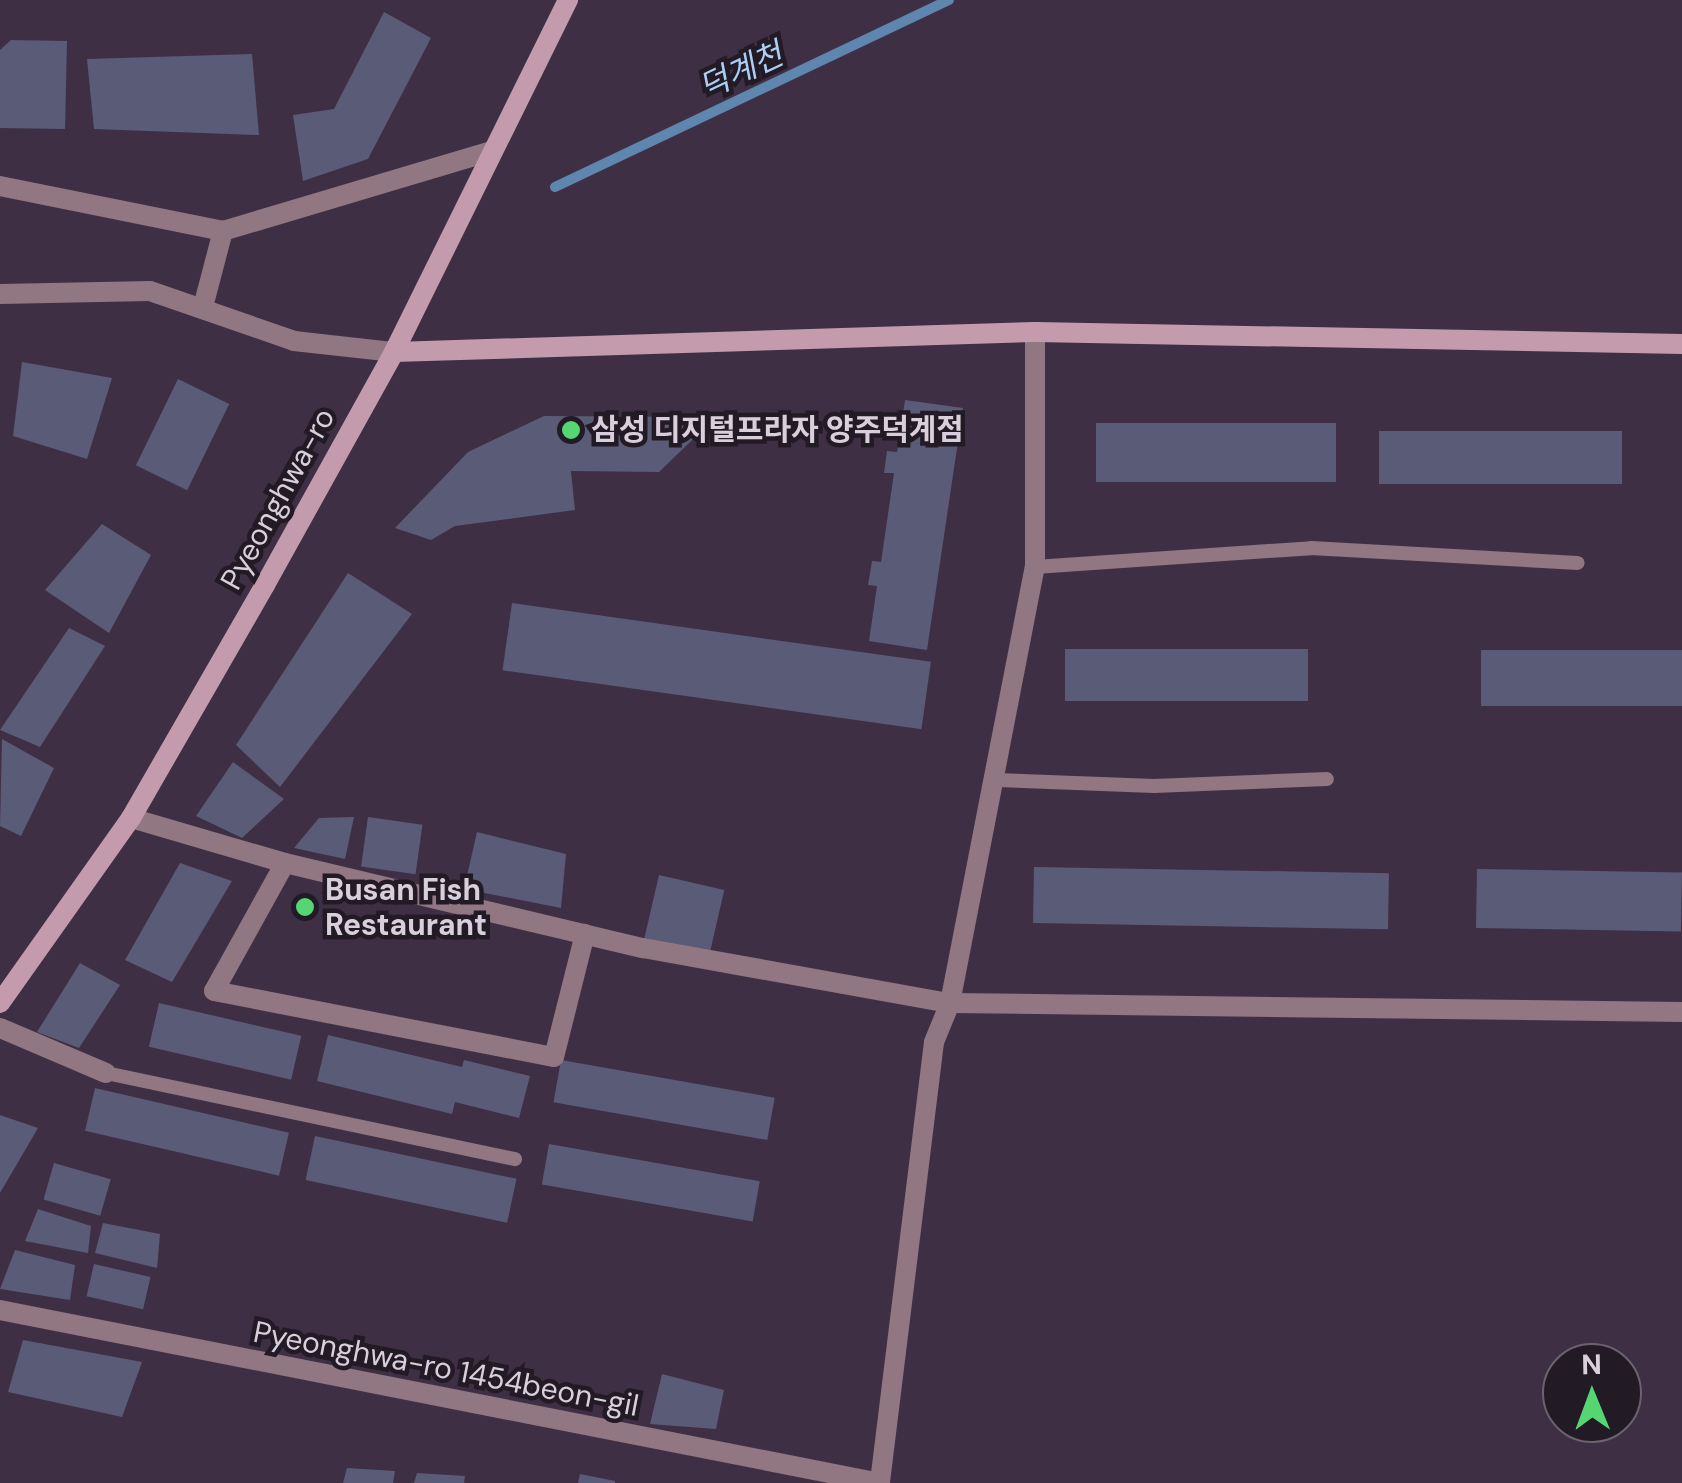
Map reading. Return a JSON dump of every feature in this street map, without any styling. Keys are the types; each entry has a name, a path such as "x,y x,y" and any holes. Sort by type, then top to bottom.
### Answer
{"main road":[{"name":"Pyeonghwa-ro","path":"0,1003 131,818 394,352 568,0"},
{"path":"394,352 1036,332 1682,344"}],"street":[{"path":"0,186 222,231 492,152"},
{"path":"203,307 222,231"},
{"path":"0,294 150,291 294,341 394,352"},
{"path":"880,1483 934,1042 950,1004 997,780 1035,567 1036,332"},
{"path":"131,818 285,863 585,934 950,1004 1682,1012"},
{"path":"285,863 214,990 554,1057 585,934"},
{"path":"0,1028 106,1073"},
{"name":"Pyeonghwa-ro 1454beon-gil","path":"0,1310 880,1483"}],"lane":[{"path":"1035,567 1311,548 1578,563"},
{"path":"997,780 1154,786 1327,780"},
{"path":"106,1073 515,1159"}],"building":[{"path":"384,12 431,38 368,159 303,181 293,115 334,109"},
{"path":"11,40 67,41 65,129 0,128 0,50"},
{"path":"252,54 259,135 94,129 87,59"},
{"path":"22,362 112,378 87,459 13,436"},
{"path":"178,379 229,404 187,490 136,465"},
{"path":"905,400 963,408 927,650 869,641 877,586 868,585 872,561 881,562 894,473 884,473 887,451 897,452"},
{"path":"544,416 716,417 659,472 571,471 575,510 455,526 431,540 395,528 468,452"},
{"path":"1096,423 1336,423 1336,482 1096,482"},
{"path":"1379,431 1622,431 1622,484 1379,484"},
{"path":"102,524 151,555 109,633 45,590"},
{"path":"348,573 412,614 280,787 236,745"},
{"path":"512,603 931,662 921,729 503,670"},
{"path":"69,628 105,646 40,747 0,730"},
{"path":"1065,649 1308,649 1308,701 1065,701"},
{"path":"1481,650 1682,650 1682,706 1481,706"},
{"path":"2,739 54,768 21,836 0,826"},
{"path":"233,762 284,799 242,838 196,816"},
{"path":"354,817 345,859 294,848 319,818"},
{"path":"368,817 422,825 416,874 361,867"},
{"path":"477,832 566,854 561,908 464,889"},
{"path":"180,863 232,881 172,982 125,960"},
{"path":"1034,867 1389,873 1388,929 1033,923"},
{"path":"1477,869 1682,873 1681,932 1476,928"},
{"path":"659,875 724,890 710,953 644,938"},
{"path":"80,963 120,985 79,1048 37,1032"},
{"path":"159,1003 301,1036 291,1080 149,1047"},
{"path":"328,1035 462,1067 464,1060 530,1076 519,1118 455,1102 452,1114 317,1081"},
{"path":"561,1060 775,1098 767,1140 554,1102"},
{"path":"95,1088 289,1133 279,1176 85,1131"},
{"path":"0,1115 38,1128 0,1193"},
{"path":"315,1136 516,1179 507,1223 306,1180"},
{"path":"549,1144 760,1181 753,1222 542,1184"},
{"path":"54,1163 111,1179 100,1216 44,1200"},
{"path":"38,1209 91,1226 88,1253 25,1241"},
{"path":"103,1223 160,1234 157,1268 95,1253"},
{"path":"15,1250 75,1265 70,1300 0,1289"},
{"path":"94,1264 151,1277 143,1309 87,1296"},
{"path":"23,1340 142,1362 122,1417 8,1392"},
{"path":"662,1374 724,1390 716,1429 650,1424"},
{"path":"347,1468 395,1471 393,1483 343,1483"},
{"path":"417,1473 465,1476 464,1483 414,1483"},
{"path":"580,1474 615,1481 615,1483 578,1483"}],"waterway":[{"name":"덕계천","path":"555,187 949,0"}],"place":[{"name":"삼성 디지털프라자 양주덕계점","path":"571,430"},
{"name":"Busan Fish Restaurant","path":"305,907"}]}
